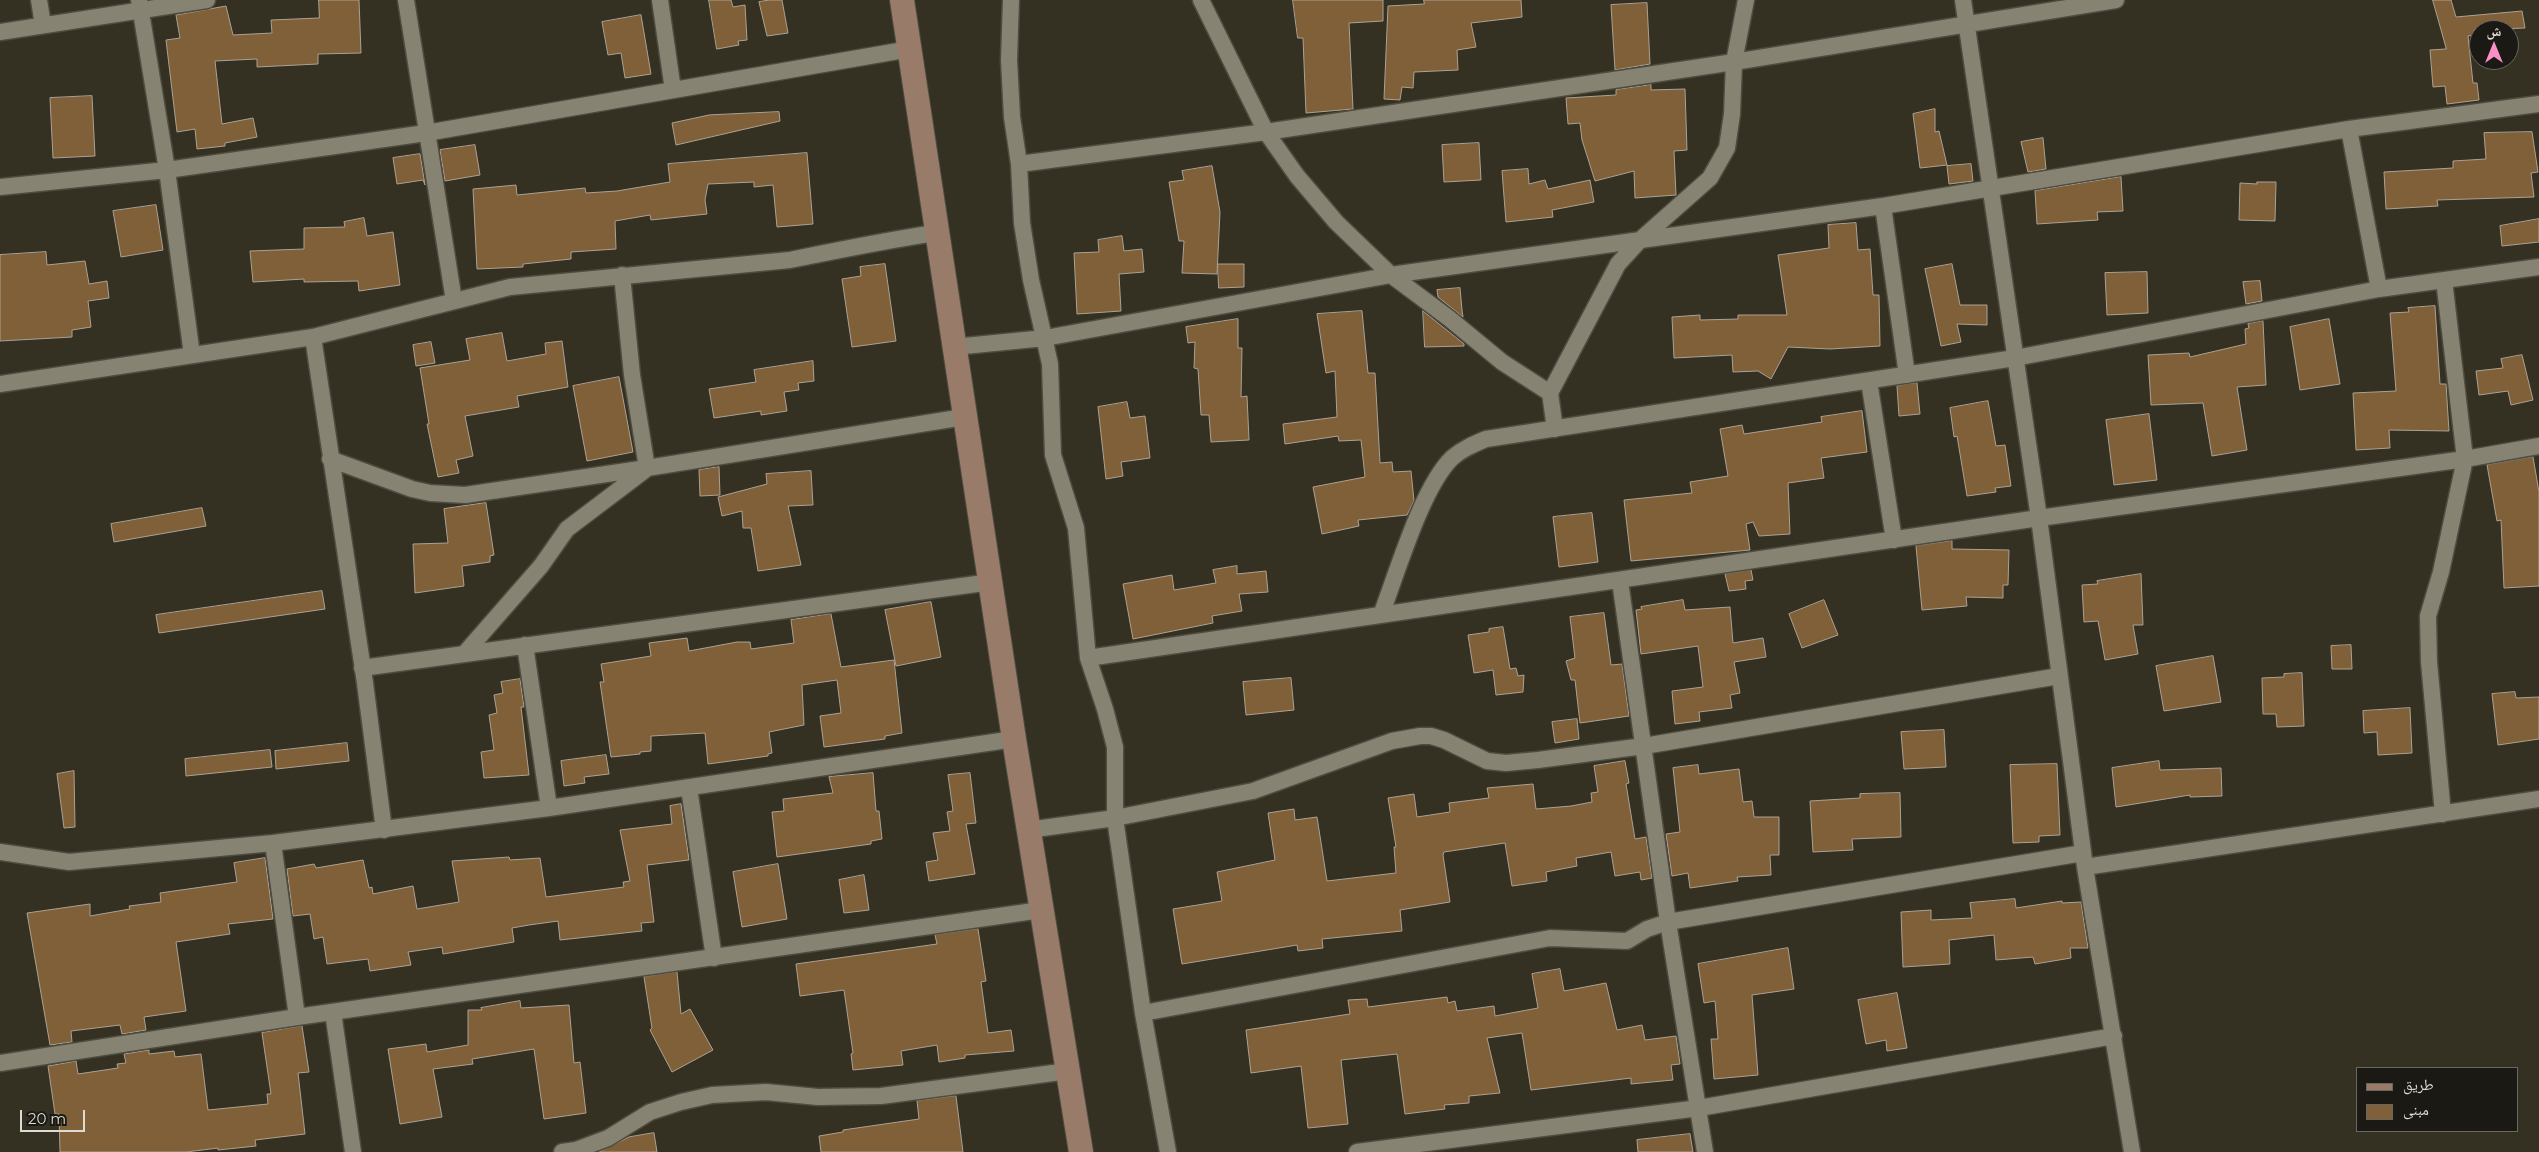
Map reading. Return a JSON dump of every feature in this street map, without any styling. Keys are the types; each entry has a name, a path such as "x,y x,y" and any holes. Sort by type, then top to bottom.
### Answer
{"street":[{"path":"39,0 43,25"},
{"path":"0,32 139,5 207,0"},
{"path":"406,0 454,301"},
{"path":"660,0 673,90"},
{"path":"902,0 1028,830 1081,1152"},
{"path":"1011,0 1009,69 1012,117 1019,164 1022,223 1028,261 1050,364 1053,455 1076,528 1088,658 1114,747 1115,818 1143,1013 1168,1152"},
{"path":"1201,0 1266,132 1297,176 1336,222 1391,274 1502,362 1550,393"},
{"path":"1555,429 1550,393 1618,264 1640,240 1710,178 1727,148 1732,114 1734,62 1746,0"},
{"path":"1962,0 1988,188 2039,518 2084,860 2132,1152"},
{"path":"1019,164 1266,132 1734,62 2116,0"},
{"path":"139,5 167,170 192,355"},
{"path":"0,187 167,170 426,134 910,49"},
{"path":"954,347 1045,338 1391,274 1883,206 2349,129 2539,104"},
{"path":"2349,129 2379,289"},
{"path":"1883,206 1908,375"},
{"path":"0,384 312,337 510,287 790,260 834,253 875,241 936,233"},
{"path":"1381,615 1430,488 1452,458 1466,447 1486,439 2015,358 2379,289 2539,267"},
{"path":"622,275 632,375 647,468"},
{"path":"2443,814 2429,662 2428,616 2441,572 2466,459 2444,280"},
{"path":"312,337 362,668 384,830"},
{"path":"1870,381 1894,540"},
{"path":"330,459 412,489 445,495 465,495 964,417"},
{"path":"1088,658 2039,518 2466,459 2539,446"},
{"path":"466,653 530,580 567,529 647,468"},
{"path":"1620,581 1668,922 1705,1152"},
{"path":"362,668 991,582"},
{"path":"524,645 549,808"},
{"path":"1028,830 1115,818 1254,791 1392,742 1420,736 1431,736 1444,740 1487,761 1506,763 1644,746 2059,676"},
{"path":"0,852 69,862 273,843 549,808 1014,739"},
{"path":"690,788 714,958"},
{"path":"1143,1013 1550,938 1627,941 1647,928 1668,922 2084,860 2539,800"},
{"path":"273,843 297,1017"},
{"path":"0,1063 297,1017 1041,910"},
{"path":"332,1012 353,1152"},
{"path":"1358,1152 1699,1108 2114,1036"},
{"path":"562,1152 576,1150 608,1138 650,1112 712,1095 766,1092 818,1097 881,1096 1068,1071"}],"building":[{"path":"319,0 359,0 361,53 318,54 318,64 257,67 257,59 215,61 222,124 253,118 257,137 225,143 225,146 197,149 195,129 177,132 166,40 180,38 176,15 226,6 233,35 272,33 271,20 319,18"},
{"path":"709,0 731,0 733,7 745,5 747,40 738,41 739,45 717,49"},
{"path":"782,0 788,33 767,36 759,2"},
{"path":"1293,0 1383,0 1383,21 1349,23 1353,109 1306,113 1303,38 1298,38"},
{"path":"1424,0 1521,0 1522,17 1471,23 1476,47 1457,50 1458,70 1414,72 1413,88 1402,87 1400,100 1384,99 1388,6 1424,4"},
{"path":"2433,0 2451,0 2456,17 2522,11 2525,28 2519,28 2519,20 2469,20 2469,70 2472,70 2473,83 2477,83 2479,100 2447,104 2445,86 2433,87 2430,50 2446,49"},
{"path":"1647,3 1650,64 1615,70 1611,5"},
{"path":"641,15 651,74 625,78 621,53 608,55 602,22"},
{"path":"1651,85 1651,90 1685,89 1687,150 1674,151 1676,195 1635,198 1634,171 1595,181 1582,140 1580,123 1568,124 1566,98 1616,95 1616,90"},
{"path":"92,96 95,156 53,158 50,98"},
{"path":"1935,109 1935,132 1939,131 1947,165 1920,168 1913,114"},
{"path":"779,112 780,121 676,145 672,123 709,115"},
{"path":"2532,132 2538,172 2531,173 2534,197 2437,200 2438,206 2386,209 2384,172 2453,168 2453,161 2486,159 2484,133"},
{"path":"2043,138 2046,169 2028,172 2021,142"},
{"path":"1479,143 1481,180 1444,182 1442,145"},
{"path":"475,145 480,175 445,181 440,150"},
{"path":"807,153 813,224 777,227 773,185 754,187 754,182 708,184 705,200 707,214 651,220 650,215 615,221 616,249 571,252 571,259 523,264 523,267 477,269 473,189 516,185 517,195 585,188 586,193 617,191 670,182 668,164"},
{"path":"420,154 425,185 423,180 397,184 393,158"},
{"path":"1971,164 1973,181 1949,184 1947,166"},
{"path":"1212,166 1220,212 1217,274 1182,273 1184,241 1179,241 1169,182 1184,180 1182,171"},
{"path":"1528,169 1529,184 1545,180 1548,189 1590,180 1594,202 1552,210 1553,217 1506,222 1502,171"},
{"path":"2121,177 2123,211 2097,212 2098,220 2037,224 2035,191"},
{"path":"2257,182 2276,182 2275,221 2239,220 2240,183 2257,184"},
{"path":"156,205 163,250 121,257 113,211"},
{"path":"364,218 367,236 393,232 400,285 359,291 358,281 304,282 304,279 253,282 250,251 304,249 304,228 345,227 344,222"},
{"path":"2539,219 2539,242 2502,246 2500,226"},
{"path":"1856,223 1858,250 1870,249 1873,295 1879,295 1880,346 1830,349 1788,347 1771,379 1758,371 1733,372 1732,355 1674,358 1672,317 1700,315 1700,320 1738,319 1738,315 1787,315 1778,255 1829,248 1828,225"},
{"path":"1122,236 1124,251 1142,249 1144,272 1119,274 1121,311 1077,314 1074,253 1099,252 1098,240"},
{"path":"46,252 47,265 85,261 89,284 107,281 109,298 88,301 91,327 72,330 72,337 0,341 0,255"},
{"path":"885,264 896,341 852,347 842,279 861,276 860,267"},
{"path":"1218,264 1244,264 1244,287 1219,288"},
{"path":"1952,264 1960,305 1987,305 1987,325 1957,324 1961,342 1941,346 1925,269"},
{"path":"2147,272 2148,313 2107,315 2105,273"},
{"path":"2260,281 2262,301 2246,304 2243,282"},
{"path":"1460,288 1463,317 1438,297 1437,290"},
{"path":"2435,306 2440,384 2446,384 2449,431 2389,430 2390,448 2356,450 2353,393 2396,391 2390,313 2409,312 2408,308"},
{"path":"1362,311 1368,373 1375,373 1380,463 1392,462 1393,472 1411,471 1414,501 1407,515 1358,520 1359,526 1322,534 1313,487 1365,477 1361,440 1339,441 1338,436 1285,444 1283,424 1337,417 1335,371 1326,373 1317,314"},
{"path":"1423,311 1464,344 1464,346 1425,347"},
{"path":"1238,319 1238,348 1242,348 1241,397 1247,396 1249,440 1211,442 1209,415 1201,415 1198,369 1194,368 1195,342 1188,343 1186,327"},
{"path":"2329,319 2340,384 2300,390 2290,327"},
{"path":"2263,321 2266,385 2237,387 2247,450 2212,456 2203,403 2151,405 2148,355 2189,353 2190,357 2246,344 2245,329 2249,328 2248,324"},
{"path":"502,333 507,361 546,354 545,343 562,341 568,387 517,396 519,407 465,416 473,456 456,460 459,473 438,477 427,424 429,424 420,368 470,360 466,339"},
{"path":"431,342 435,363 416,366 413,345"},
{"path":"2522,355 2533,400 2511,405 2508,391 2479,395 2476,371 2503,368 2501,359"},
{"path":"813,361 814,381 798,383 799,390 784,392 787,411 761,415 761,411 714,418 709,389 756,382 754,370"},
{"path":"619,377 633,452 587,461 573,386"},
{"path":"1917,383 1920,414 1899,416 1897,386"},
{"path":"1988,401 1996,446 2005,445 2011,486 1995,488 1996,492 1967,496 1957,436 1954,437 1950,408"},
{"path":"1127,402 1130,418 1145,416 1150,458 1121,462 1123,476 1106,479 1098,407"},
{"path":"1862,411 1867,452 1821,458 1824,478 1788,483 1790,534 1759,536 1753,522 1746,524 1750,550 1631,561 1624,500 1692,493 1690,482 1728,476 1720,429 1742,425 1744,434 1822,422 1821,417"},
{"path":"2149,414 2157,480 2114,485 2106,420"},
{"path":"2533,457 2539,492 2539,586 2504,588 2501,520 2497,521 2487,465"},
{"path":"719,467 720,495 700,496 699,470"},
{"path":"811,471 813,505 788,506 801,565 758,571 751,528 743,528 742,511 722,516 718,497 767,484 766,474"},
{"path":"486,503 494,555 490,556 490,562 462,566 464,586 415,593 413,544 448,543 444,509"},
{"path":"202,508 206,526 114,542 111,524"},
{"path":"1592,513 1598,562 1559,567 1553,517"},
{"path":"1952,541 1952,549 2009,550 2008,585 2003,585 2003,598 1966,597 1967,606 1922,610 1916,546"},
{"path":"1237,566 1237,574 1266,571 1268,592 1239,594 1242,611 1212,616 1213,623 1133,639 1123,584 1172,575 1174,590 1216,583 1213,570"},
{"path":"1751,570 1753,580 1745,581 1746,589 1729,591 1725,574"},
{"path":"2141,574 2143,625 2133,625 2138,654 2105,660 2098,621 2084,622 2082,585 2098,584 2097,581"},
{"path":"322,591 325,609 159,633 156,615"},
{"path":"1683,600 1685,610 1730,607 1733,643 1763,638 1766,657 1734,662 1740,693 1730,695 1732,708 1699,712 1700,721 1675,724 1672,691 1703,687 1698,646 1641,654 1636,610 1642,609 1641,607"},
{"path":"1824,600 1838,635 1802,648 1789,614"},
{"path":"931,602 941,657 896,666 885,610"},
{"path":"1604,613 1611,665 1622,664 1629,716 1580,723 1575,680 1571,680 1566,661 1575,658 1570,617"},
{"path":"831,614 841,667 894,660 902,733 885,736 885,739 824,747 820,716 841,713 837,680 802,685 804,725 769,732 772,753 768,754 768,756 708,764 705,733 651,736 651,751 611,757 600,682 604,682 601,664 651,656 649,643 687,638 689,651 737,642 750,642 751,649 794,643 791,620"},
{"path":"1503,627 1510,669 1516,668 1518,676 1524,675 1523,692 1496,695 1493,670 1474,673 1468,635 1489,632 1489,629"},
{"path":"2351,645 2352,669 2332,669 2331,646"},
{"path":"2213,656 2221,702 2164,711 2156,666"},
{"path":"2302,673 2304,726 2277,727 2276,714 2263,714 2262,678 2284,677 2284,674"},
{"path":"1291,678 1294,710 1246,715 1243,682"},
{"path":"520,679 524,707 521,707 529,775 484,778 481,752 494,750 489,715 497,713 494,695 503,693 501,682"},
{"path":"2515,692 2516,698 2539,697 2539,739 2498,745 2492,694"},
{"path":"2410,708 2412,753 2378,755 2377,732 2364,733 2363,711"},
{"path":"1577,719 1579,739 1555,743 1552,722"},
{"path":"1944,730 1946,767 1904,769 1901,732"},
{"path":"347,743 349,761 276,769 275,751"},
{"path":"270,750 272,767 186,776 185,759"},
{"path":"606,755 609,774 584,777 585,783 564,786 561,761"},
{"path":"1625,761 1629,783 1626,784 1635,839 1646,837 1652,878 1641,880 1640,872 1615,876 1611,852 1576,858 1577,866 1546,872 1547,881 1512,886 1505,843 1444,852 1450,902 1400,910 1402,931 1322,939 1323,948 1298,951 1297,945 1182,964 1173,909 1222,901 1217,872 1275,860 1268,813 1294,809 1295,820 1317,817 1327,881 1396,873 1394,847 1396,847 1388,798 1414,794 1417,817 1450,812 1449,803 1489,798 1487,788 1533,784 1536,809 1571,806 1592,802 1591,793 1598,792 1594,766"},
{"path":"2159,761 2160,770 2221,768 2222,796 2190,797 2190,795 2116,807 2112,768"},
{"path":"2057,764 2060,835 2039,836 2039,842 2013,843 2010,765"},
{"path":"1698,765 1699,774 1739,769 1743,802 1752,801 1754,817 1779,817 1779,855 1770,855 1771,875 1737,877 1738,881 1690,888 1688,873 1672,876 1666,834 1680,832 1673,768"},
{"path":"74,771 75,827 64,828 57,774"},
{"path":"873,773 876,811 879,811 882,839 871,841 871,844 777,857 772,812 784,811 783,799 833,793 829,777"},
{"path":"970,773 976,823 966,824 975,874 929,881 926,862 938,860 933,833 950,831 947,812 953,811 948,775"},
{"path":"1900,793 1901,837 1852,839 1853,850 1813,852 1810,801 1860,798 1860,794"},
{"path":"681,804 689,860 647,865 654,922 641,923 642,931 560,940 558,921 529,925 512,928 514,942 443,954 442,947 408,952 411,965 370,971 368,959 327,964 323,937 314,939 310,914 293,916 287,869 314,864 316,868 363,860 369,888 372,887 373,894 413,886 417,909 459,902 452,861 509,857 510,860 540,858 546,897 624,887 623,882 630,881 620,830 672,824 670,806"},
{"path":"265,858 273,919 228,924 230,934 176,942 186,1011 144,1017 146,1030 122,1034 120,1025 71,1031 72,1042 50,1045 27,913 90,904 90,916 130,909 129,906 161,902 160,893 237,882 234,863"},
{"path":"778,864 787,919 742,927 733,872"},
{"path":"864,875 869,910 844,913 839,880"},
{"path":"2015,899 2016,908 2062,901 2062,903 2081,902 2088,948 2070,948 2071,958 2035,964 2033,957 1996,960 1994,935 1949,940 1950,964 1903,967 1901,912 1931,910 1931,920 1972,918 1970,903"},
{"path":"978,929 986,981 981,982 988,1033 1011,1030 1014,1051 965,1055 965,1058 939,1062 937,1045 901,1051 903,1065 853,1070 851,1054 853,1053 844,990 800,996 796,964 937,944 935,935"},
{"path":"1788,948 1794,989 1752,995 1758,1075 1714,1079 1711,1039 1718,1039 1715,1001 1704,1003 1698,964"},
{"path":"1560,969 1564,991 1606,983 1617,1030 1642,1025 1645,1040 1676,1036 1680,1064 1671,1065 1673,1080 1631,1084 1631,1078 1531,1090 1522,1033 1487,1038 1500,1093 1469,1096 1469,1103 1444,1105 1445,1109 1405,1114 1397,1054 1341,1060 1348,1124 1308,1128 1301,1066 1251,1073 1246,1030 1350,1014 1348,1000 1367,999 1368,1007 1447,997 1448,1003 1455,1001 1457,1011 1494,1006 1495,1016 1538,1008 1532,974"},
{"path":"677,972 681,1014 690,1009 713,1050 672,1072 650,1030 652,1028 644,977"},
{"path":"1897,993 1907,1048 1887,1051 1886,1040 1866,1044 1858,1000"},
{"path":"520,1001 521,1008 569,1005 574,1063 580,1062 586,1113 544,1119 534,1049 472,1059 473,1064 433,1069 442,1117 400,1124 388,1049 426,1044 427,1052 468,1045 468,1010 482,1010 481,1008"},
{"path":"302,1026 309,1072 298,1073 305,1134 255,1140 256,1146 218,1150 218,1148 186,1152 60,1152 59,1114 55,1114 48,1066 76,1061 78,1074 118,1068 117,1064 126,1063 124,1054 149,1050 149,1054 174,1051 175,1057 201,1054 208,1110 268,1104 267,1094 271,1094 262,1033"},
{"path":"956,1096 963,1152 821,1152 819,1136 843,1132 843,1130 919,1119 917,1101"},
{"path":"654,1133 657,1152 599,1152 629,1137"},
{"path":"1690,1134 1693,1152 1638,1152 1637,1140"}]}
